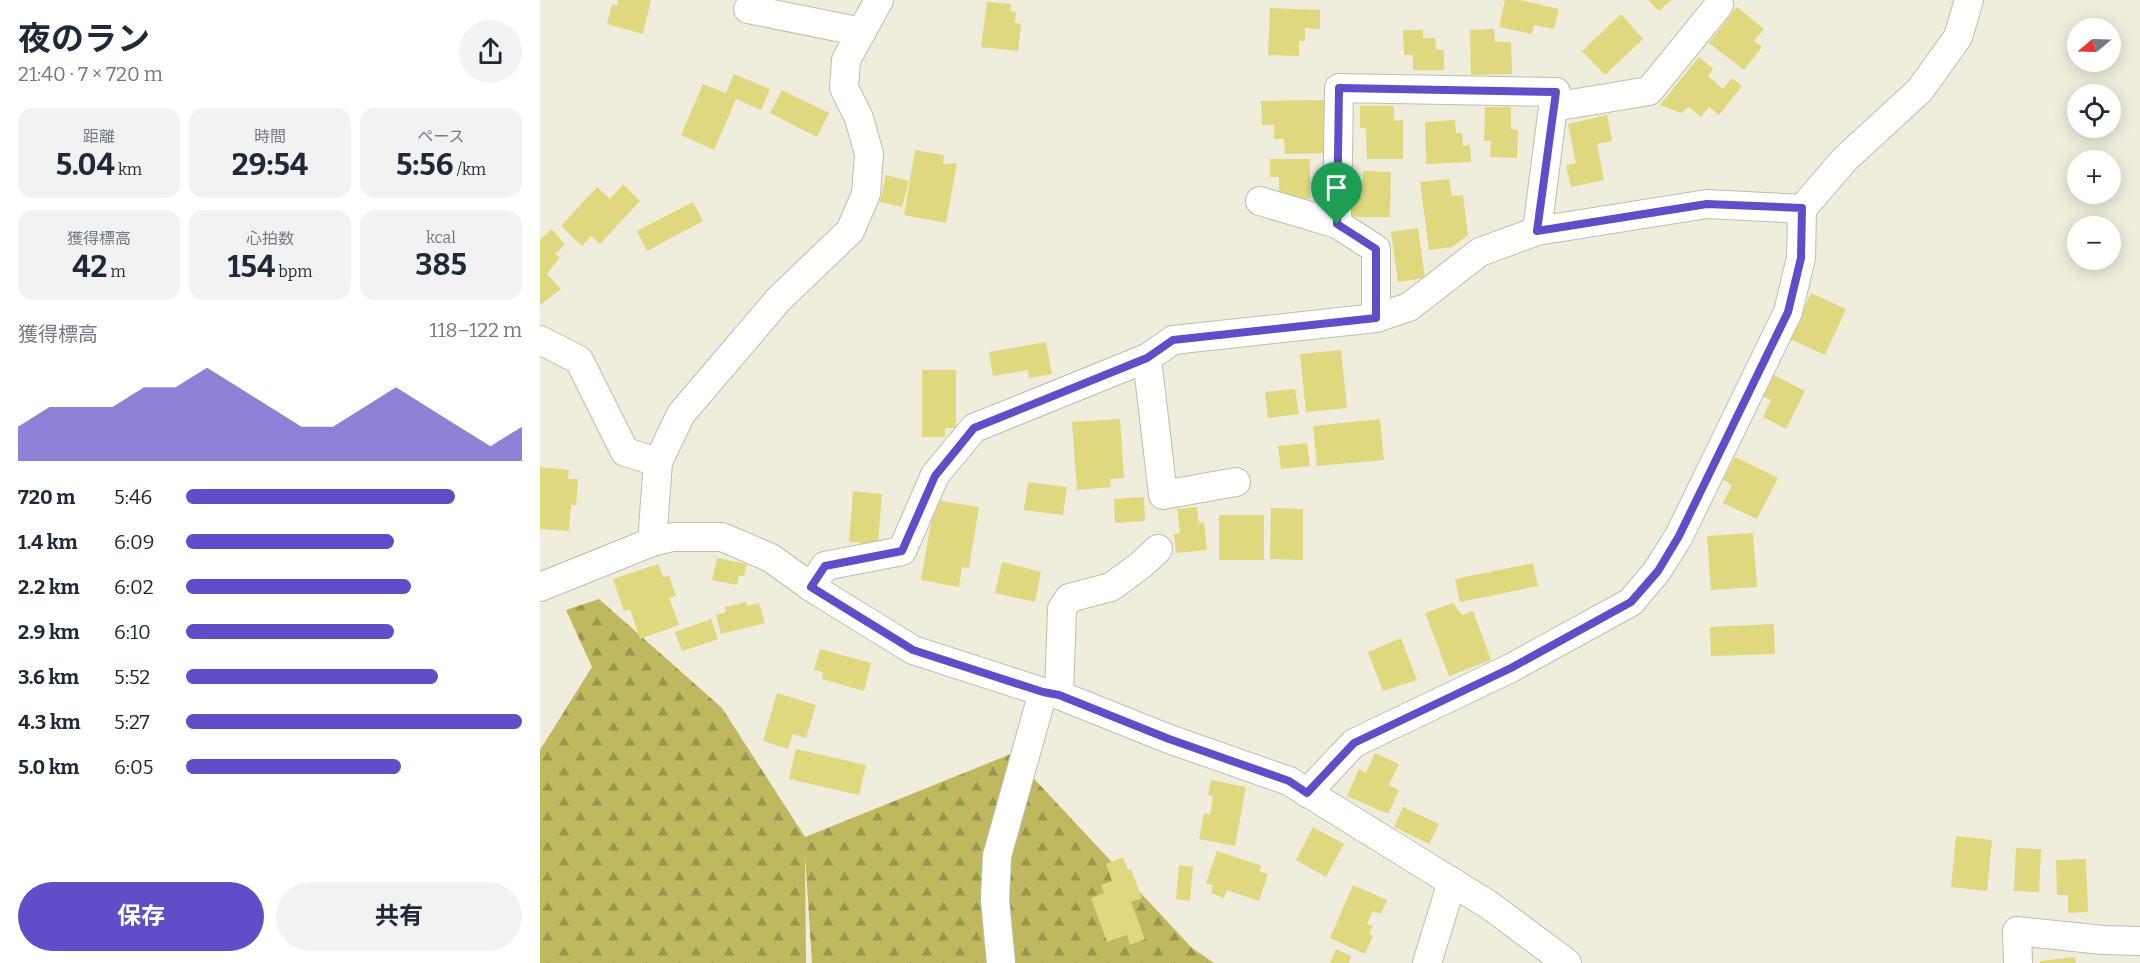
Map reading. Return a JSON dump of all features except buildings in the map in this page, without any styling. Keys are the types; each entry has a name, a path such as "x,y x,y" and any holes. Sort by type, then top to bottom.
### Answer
{"street":[{"path":"652,542 658,462 681,414 778,299 850,231 866,194 869,154 859,118 844,88 846,60 879,0"},
{"path":"1307,793 1354,743 1511,668 1631,602 1658,571 1679,536 1788,312 1801,258 1802,208 1845,159 1920,90 1958,37 1969,0"},
{"path":"1553,107 1649,91 1719,5"},
{"path":"748,9 862,32"},
{"path":"1337,224 1339,88 1556,92 1537,231"},
{"path":"1260,201 1337,224 1376,249 1376,318"},
{"path":"811,587 825,566 902,551 935,476 974,428 1147,358 1173,340 1376,318 1409,307 1480,252 1537,231 1707,204 1802,208"},
{"path":"540,340 579,360 625,452 658,462"},
{"path":"1147,358 1163,495 1236,482"},
{"path":"540,587 652,542 673,537 722,537 771,558 811,587 913,650 1051,693 1169,739 1289,781 1490,904 1568,963"},
{"path":"1001,963 995,900 997,856 1051,693 1062,609 1068,598 1111,587 1142,565 1158,549"},
{"path":"1427,963 1452,882"},
{"path":"2018,963 2017,931 2103,951 2140,941"}],"green space":[{"path":"599,599 722,708 805,837 1011,754 1192,948 1214,963 812,963 805,855 806,963 540,963 540,750 592,667 566,610"}],"route":[{"path":"1339,88 1556,92 1537,231 1707,204 1802,208 1801,258 1788,312 1679,536 1658,571 1631,602 1511,668 1354,743 1307,793 1289,781 1169,739 1059,695 1043,692 913,650 811,587 825,566 902,551 935,476 974,428 1147,358 1173,340 1376,318 1376,249 1337,224 1339,88"}]}
